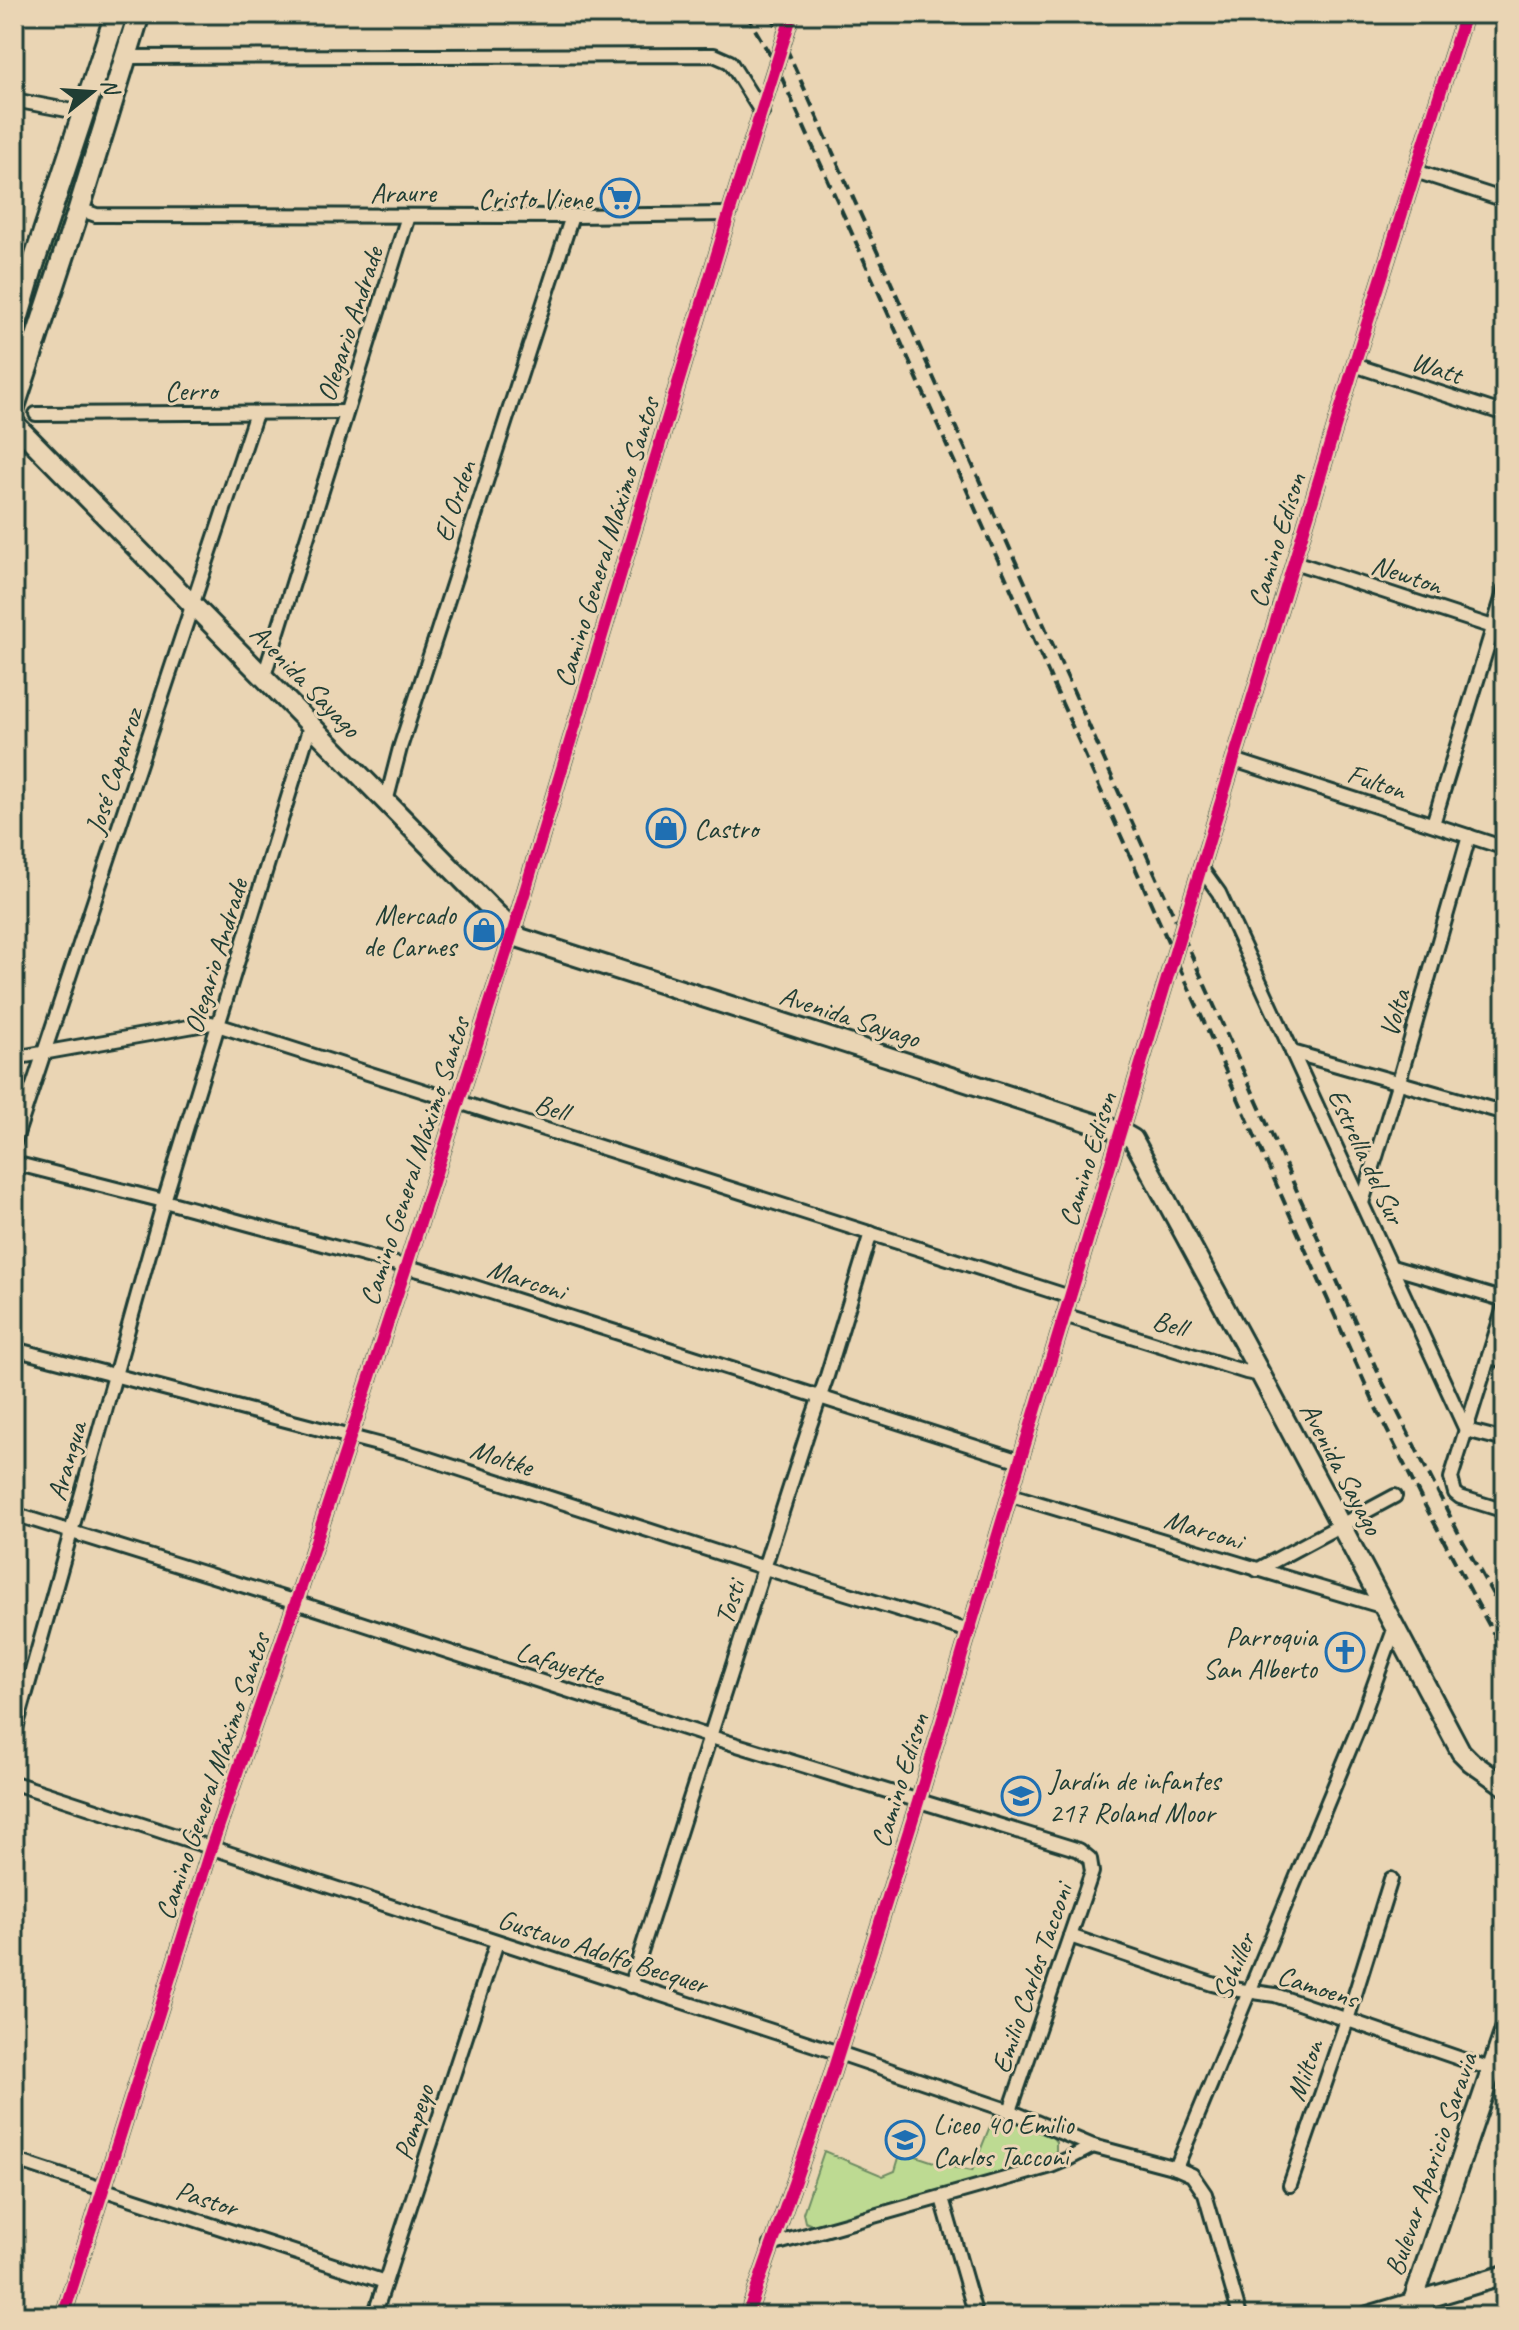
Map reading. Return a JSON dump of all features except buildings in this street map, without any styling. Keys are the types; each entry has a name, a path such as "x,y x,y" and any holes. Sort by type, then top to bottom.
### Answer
{"main road":[{"path":"14,330 23,267 83,113 116,14"},
{"path":"14,407 139,14"}],"street":[{"name":"Camino General Máximo Santos","path":"63,2316 211,1848 296,1602 513,931 792,14"},
{"name":"Camino Edison","path":"747,2316 839,2053 918,1802 1354,365 1465,14"},
{"path":"127,57 714,55 730,62 762,113"},
{"path":"14,100 83,113"},
{"path":"1415,171 1505,200"},
{"name":"Araure","path":"79,209 96,215 729,214"},
{"name":"Olegario Andrade","path":"264,676 408,216"},
{"name":"El Orden","path":"386,802 400,748 572,216"},
{"name":"Watt","path":"1354,365 1505,414"},
{"name":"Cerro","path":"36,414 346,412"},
{"name":"José Caparroz","path":"14,1143 256,413"},
{"name":"Avenida Sayago","path":"14,423 513,931 529,942 1121,1132 1133,1139 1461,1752 1505,1786"},
{"name":"Newton","path":"1294,562 1499,629"},
{"path":"1433,824 1499,629 1505,589"},
{"name":"Olegario Andrade","path":"164,1201 310,726"},
{"name":"Fulton","path":"1234,760 1505,848"},
{"name":"Volta","path":"1362,1203 1469,836"},
{"name":"Estrella del Sur","path":"1201,868 1219,893 1466,1430"},
{"name":"Bell","path":"14,1058 211,1023 1070,1297"},
{"path":"1292,1052 1505,1113"},
{"name":"Marconi","path":"14,1163 437,1275 1020,1461"},
{"name":"Arangua","path":"14,1735 164,1201"},
{"name":"Tosti","path":"630,1986 871,1233"},
{"path":"1392,1267 1505,1302 1451,1478 1455,1493 1460,1497 1505,1511"},
{"name":"Bell","path":"1064,1315 1261,1375"},
{"name":"Moltke","path":"14,1349 408,1452 969,1631"},
{"path":"1489,1357 1505,1361"},
{"path":"1466,1430 1505,1440"},
{"name":"Marconi","path":"1011,1495 1384,1607"},
{"path":"1257,1570 1395,1496"},
{"name":"Lafayette","path":"14,1514 711,1737 1079,1850 1090,1859"},
{"name":"Schiller","path":"1176,2168 1358,1729 1395,1627"},
{"name":"Gustavo Adolfo Becquer","path":"14,1783 839,2053 1010,2111 1093,2146 1176,2168"},
{"name":"Emilio Carlos Tacconi","path":"1010,2111 1092,1872 1090,1859"},
{"name":"Milton","path":"1290,2185 1347,2020 1391,1879"},
{"name":"Camoens","path":"1070,1936 1212,1984 1275,1995 1498,2072"},
{"name":"Pompeyo","path":"374,2316 497,1942"},
{"name":"Bulevar Aparicio Saravia","path":"1410,2309 1498,2072 1505,2030"},
{"path":"771,2245 1051,2166 1093,2146"},
{"name":"Pastor","path":"14,2160 385,2282"},
{"path":"1176,2168 1192,2175 1205,2194 1240,2316"},
{"path":"942,2198 976,2316"},
{"path":"1368,2316 1410,2309 1505,2275"}],"green space":[{"path":"124,14 118,54 14,383 29,331 35,287"},
{"path":"994,2116 1050,2134 1056,2142 1056,2152 1046,2160 821,2224 805,2222 803,2213 824,2151 883,2176 895,2171 901,2151 972,2171"}],"railway":[{"path":"746,14 776,65 1376,1408 1505,1655"},
{"path":"771,14 1381,1379 1459,1534 1505,1616"}],"cycle path":[{"path":"63,2316 211,1848 296,1602 513,931 792,14"},
{"path":"747,2316 827,2090 918,1802 1354,365 1465,14"}],"place":[{"name":"Cristo Viene","path":"620,198"},
{"name":"Castro","path":"666,828"},
{"name":"Mercado de Carnes","path":"484,930"},
{"name":"Parroquia San Alberto","path":"1345,1652"},
{"name":"Jardín de infantes 217 Roland Moor","path":"1021,1796"},
{"name":"Liceo 40 Emilio Carlos Tacconi","path":"905,2140"}]}
